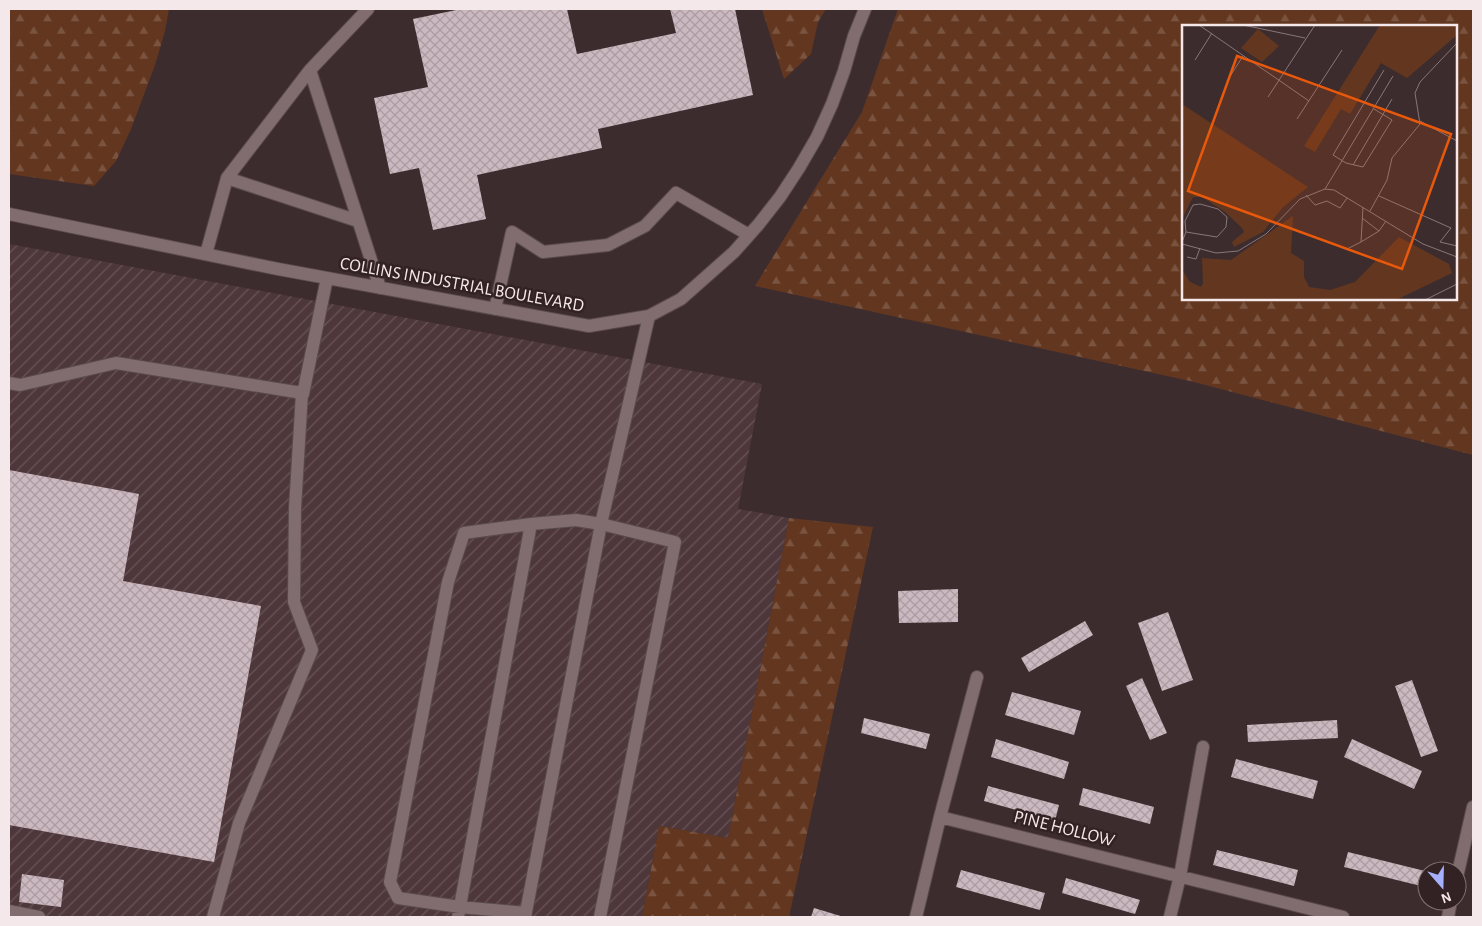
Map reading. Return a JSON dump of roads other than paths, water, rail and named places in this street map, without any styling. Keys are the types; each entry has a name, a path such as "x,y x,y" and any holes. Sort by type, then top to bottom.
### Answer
{"street":[{"path":"206,254 227,178 310,70 368,9"},
{"name":"COLLINS INDUSTRIAL BOULEVARD","path":"9,214 327,278 589,326 649,316 681,299 734,252 780,197 800,168 832,104 854,36 865,9"},
{"path":"310,70 380,288"},
{"path":"227,178 358,221"},
{"path":"495,309 512,232 543,252 608,245 645,226 676,193 749,235"},
{"path":"213,917 239,823 312,650 294,602 295,508 302,393 327,278"},
{"path":"600,917 675,542 601,524 576,520 464,532 448,582 390,882 398,898 459,912 525,915 601,524 649,316"},
{"path":"9,383 20,385 116,363 302,393"},
{"path":"459,912 531,524"},
{"path":"916,917 940,816 977,677"},
{"path":"1170,917 1180,876 1202,747"},
{"path":"1461,861 1473,807"},
{"name":"PINE HOLLOW","path":"940,816 1343,917"},
{"path":"9,911 39,917"}]}
